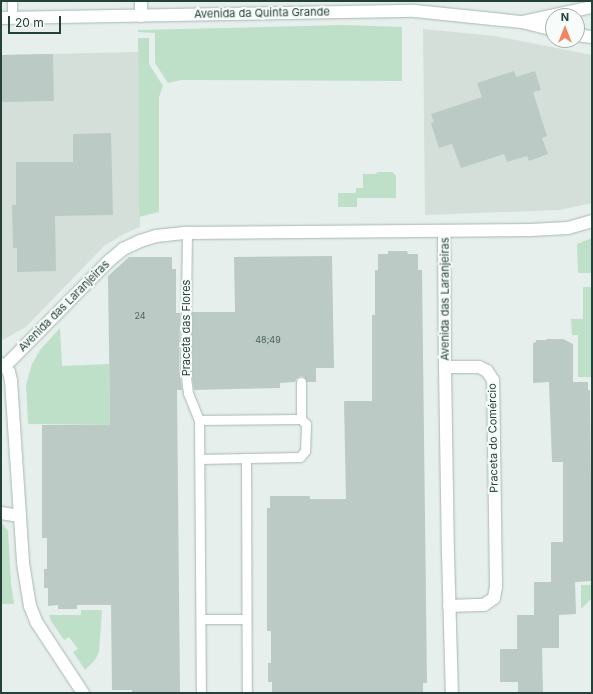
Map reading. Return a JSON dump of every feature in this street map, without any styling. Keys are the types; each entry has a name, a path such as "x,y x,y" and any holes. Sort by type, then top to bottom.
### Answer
{"street":[{"path":"141,1 141,16"},
{"name":"Avenida da Quinta Grande","path":"522,22 592,7"},
{"name":"Avenida da Quinta Grande","path":"7,18 415,11 522,22 545,28"},
{"name":"Avenida das Laranjeiras","path":"83,693 32,614 23,563 11,381 9,372 3,365 110,260 123,249 140,241 156,236 186,233 444,231 568,228 592,221"},
{"name":"Avenida das Laranjeiras","path":"444,231 445,367"},
{"path":"445,367 452,693"},
{"name":"Praceta do Comércio","path":"445,367 479,367 487,371 493,380 496,587 494,598 484,605 449,606"},
{"path":"1,513 20,516"}],"lane":[{"path":"7,18 12,1"},
{"name":"Praceta das Flores","path":"186,233 186,375 188,393 200,420 202,693"},
{"path":"200,459 300,457 305,451 306,424 301,419 301,382"},
{"path":"200,420 301,419"},
{"path":"246,458 247,693"},
{"path":"201,619 246,619"}],"shaded area":[{"path":"423,29 495,36 545,46 545,48 556,48 592,55 592,203 560,210 425,215"},
{"path":"138,52 140,227 124,234 104,246 26,327 1,341 1,55"}],"green space":[{"path":"344,25 402,27 402,81 181,80 168,83 155,63 155,33 138,32 138,30"},
{"path":"138,38 149,38 149,64 163,86 159,97 159,212 139,217"},
{"path":"377,172 392,172 396,176 396,198 357,198 357,207 338,207 338,193 356,193 356,188 363,188 363,174 376,174"},
{"path":"592,238 592,273 578,273 577,244"},
{"path":"583,287 592,287 592,377 578,377 578,335 572,335 571,319 583,319"},
{"path":"60,328 62,366 109,364 110,425 28,424 26,385 32,364 40,350"},
{"path":"1,522 8,531 11,584 14,604 1,604"},
{"path":"581,585 592,585 592,598 581,609"},
{"path":"81,610 102,610 99,652 95,660 85,670 73,652 78,649 69,637 64,640 51,621 49,615 81,615"}],"building":[{"path":"53,54 54,101 2,102 1,55"},
{"path":"514,71 516,77 535,71 541,90 533,92 547,136 542,138 548,154 529,161 527,156 507,162 504,154 461,168 452,144 439,148 431,123 434,122 431,114 482,97 477,83"},
{"path":"111,133 113,215 55,216 56,271 17,272 17,248 13,248 12,205 16,205 16,162 73,162 73,134"},
{"path":"388,251 407,251 408,254 418,254 418,270 422,270 427,683 423,683 423,693 272,693 272,682 268,682 268,663 271,663 271,631 267,631 267,508 270,508 270,496 310,496 310,499 346,499 344,401 372,401 372,315 375,315 375,270 378,270 378,254 388,254"},
{"path":"332,256 334,368 316,368 316,382 307,382 304,377 301,376 296,379 295,382 280,383 280,388 194,390 191,369 192,312 235,312 234,257"},
{"path":"129,257 172,257 172,269 176,269 176,313 180,313 179,369 182,390 177,390 180,693 132,693 132,690 112,690 111,605 77,605 77,609 58,609 58,605 48,606 48,588 44,588 44,569 47,569 47,538 42,538 42,425 110,425 108,276"},
{"path":"546,339 563,339 573,344 573,382 588,382 588,390 590,390 592,581 575,582 576,614 559,615 559,648 542,648 543,693 518,693 518,682 500,682 500,649 517,649 517,615 534,615 534,582 551,582 551,542 563,542 563,462 552,462 549,382 533,383 533,343 536,342 536,340 547,340"}]}
